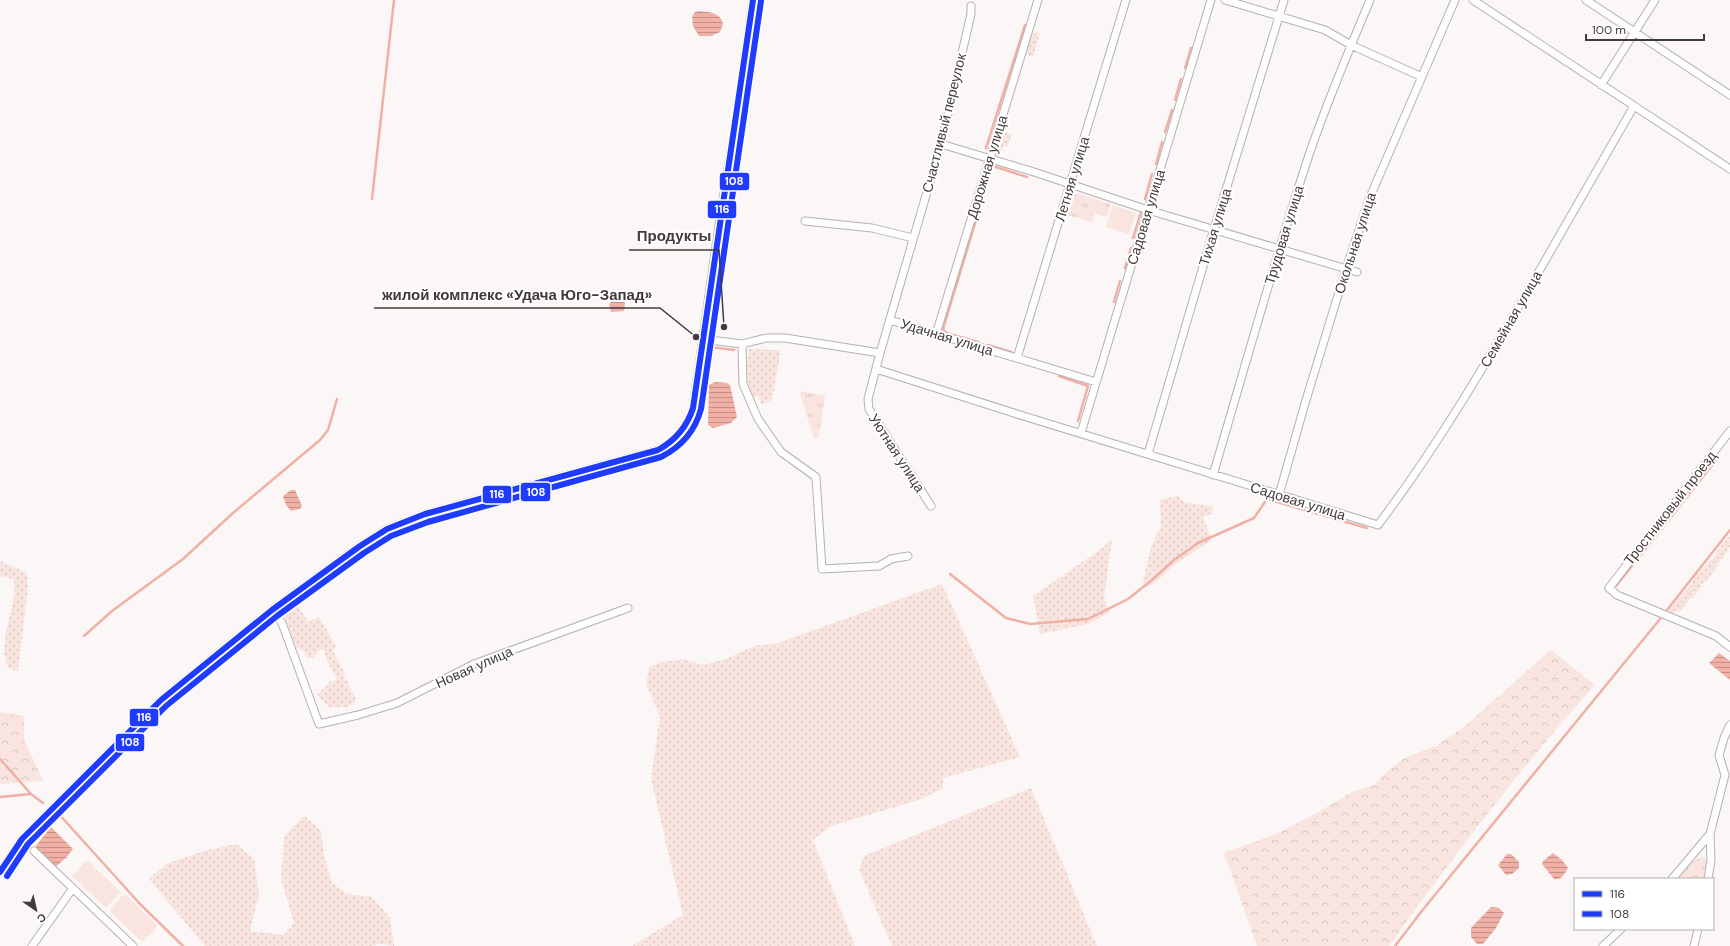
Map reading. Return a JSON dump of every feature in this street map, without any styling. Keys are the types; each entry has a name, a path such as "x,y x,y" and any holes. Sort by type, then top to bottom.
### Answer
{"street":[{"path":"0,872 22,839 161,700 272,610 367,542 388,529 409,519 653,452 668,444 681,433 692,413 720,211 735,127 753,0"},
{"name":"Дорожная улица","path":"936,334 1038,0"},
{"name":"Летняя улица","path":"1017,358 1126,0"},
{"name":"Садовая улица","path":"1081,433 1211,0"},
{"path":"1225,0 1325,30 1351,45 1422,76"},
{"name":"Тихая улица","path":"1148,454 1214,229 1284,0"},
{"name":"Трудовая улица","path":"1213,475 1307,159 1370,0"},
{"name":"Окольная улица","path":"1279,495 1306,400 1370,196 1455,0"},
{"path":"1473,0 1730,169"},
{"path":"1586,0 1730,95"},
{"path":"1601,85 1655,0"},
{"name":"Счастливый переулок","path":"890,320 940,144 971,14 971,6"},
{"name":"Семейная улица","path":"1378,525 1402,494 1455,414 1500,340 1634,106"},
{"path":"940,144 1070,183 1148,210 1357,272"},
{"path":"805,221 872,228 913,238"},
{"name":"Удачная улица","path":"880,353 890,320 1096,382"},
{"path":"702,339 742,344 766,338 785,338 880,353"},
{"path":"742,344 743,384 758,419 781,452 816,477 822,570 879,566 891,559 908,556"},
{"name":"Уютная улица","path":"880,353 868,400 869,409 931,506"},
{"name":"Садовая улица","path":"876,368 1213,475 1378,525"},
{"name":"Тростниковый проезд","path":"1730,431 1608,588 1611,592 1617,595 1716,636 1730,647"},
{"name":"Новая улица","path":"272,610 282,623 319,724 358,715 397,703 474,664 628,608"},
{"path":"1708,878 1711,860 1710,834 1727,777 1719,755 1730,725"},
{"path":"1673,878 1710,834"},
{"path":"34,851 132,946"},
{"path":"32,946 73,888"},
{"path":"1603,946 1620,930"},
{"path":"1694,946 1698,930"}],"green space":[{"path":"1037,32 1040,33 1033,57 1029,56 1026,51 1030,36"},
{"path":"1001,131 1012,134 1007,147 1003,146 999,158 995,157 994,154"},
{"path":"1076,193 1111,204 1107,217 1095,213 1092,222 1068,215"},
{"path":"1113,205 1136,213 1129,234 1106,227"},
{"path":"749,349 779,350 780,355 772,400 762,405 758,396 753,398 749,387 747,361"},
{"path":"799,391 825,396 819,437 814,438"},
{"path":"1177,496 1184,502 1214,507 1211,514 1203,518 1212,540 1175,564 1155,583 1147,587 1143,582 1151,547 1161,527 1160,500"},
{"path":"1730,535 1730,547 1707,581 1701,584 1701,587 1694,597 1690,599 1682,610 1671,614 1669,609 1691,585 1696,575 1715,556 1717,551"},
{"path":"1112,540 1104,598 1110,612 1088,624 1040,634 1033,596"},
{"path":"0,561 27,573 28,587 18,671 8,668 4,653 6,632 14,598 14,580 4,576 0,577"},
{"path":"942,584 1020,757 943,778 943,788 919,800 831,826 813,840 855,946 632,946 683,915 651,779 660,717 646,684 649,667 662,662 684,659 703,665 726,659 754,646 778,643"},
{"path":"294,604 298,606 308,622 319,617 336,646 333,651 345,674 344,678 356,700 347,707 329,707 317,695 331,681 333,682 337,678 327,661 324,650 320,649 313,658 307,658 303,650 296,648 283,612 290,605"},
{"path":"1551,650 1595,685 1514,780 1389,946 1257,946 1224,853 1276,834 1313,815 1352,792 1376,784 1385,773 1406,757 1436,746 1464,727"},
{"path":"0,712 24,716 24,739 43,781 0,784"},
{"path":"1031,788 1097,946 892,946 859,870 864,856"},
{"path":"304,816 321,831 324,855 332,883 347,894 372,897 390,918 394,946 379,944 372,946 205,946 149,879 166,864 204,851 236,844 254,859 259,895 250,931 284,935 294,923 281,879 284,837"},
{"path":"1701,857 1705,858 1707,862 1704,878 1680,878 1690,862"},
{"path":"87,860 121,892 106,908 72,876"},
{"path":"126,895 157,925 156,929 143,941 140,940 111,912 111,908 122,896"}],"shaded area":[{"path":"700,11 711,13 720,17 723,24 720,32 711,36 699,36 693,26 692,17 695,12"},
{"path":"613,298 621,298 625,303 624,311 611,312 609,305"},
{"path":"715,382 727,383 730,385 737,417 731,423 713,428 708,425 709,385"},
{"path":"291,490 295,490 302,506 300,509 291,511 286,505 283,496"},
{"path":"1719,653 1730,661 1730,680 1709,663"},
{"path":"51,827 73,849 66,858 55,867 35,847"},
{"path":"1553,853 1562,860 1568,868 1559,879 1554,879 1542,864 1543,861"},
{"path":"1507,854 1511,854 1519,862 1519,868 1512,874 1506,875 1498,865"},
{"path":"1491,907 1499,908 1504,913 1496,928 1483,944 1477,944 1471,937 1471,928"}],"waterway":[{"path":"372,199 394,0"},
{"path":"986,148 1025,25"},
{"path":"1185,68 1191,48"},
{"path":"1175,100 1181,79"},
{"path":"1165,132 1172,110"},
{"path":"1156,164 1162,142"},
{"path":"996,167 1027,177"},
{"path":"978,342 946,333 943,329 990,174"},
{"path":"1145,199 1152,174"},
{"path":"1133,238 1141,212"},
{"path":"1125,268 1131,248"},
{"path":"1114,302 1120,281"},
{"path":"988,345 1011,352"},
{"path":"706,366 709,349 711,347 734,350"},
{"path":"1059,376 1088,386 1078,421"},
{"path":"84,636 112,611 183,559 233,513 320,440 328,430 337,399"},
{"path":"1616,586 1717,459"},
{"path":"950,574 1006,618 1030,624 1088,619 1128,599 1174,560 1198,543 1254,518 1267,499 1367,528"},
{"path":"1667,610 1730,530"},
{"path":"1395,946 1421,912 1660,619"},
{"path":"0,759 31,794 43,803"},
{"path":"0,797 31,794"},
{"path":"58,813 140,904 183,946"}],"transit line":[{"name":"116","path":"0,872 22,839 161,700 272,610 360,546 387,529 425,514 658,450 670,442 680,432 688,421 693,408 753,0"},
{"name":"108","path":"7,876 28,844 166,706 277,616 364,553 391,536 428,522 661,457 675,448 686,438 695,424 701,409 761,1"}],"place":[{"name":"Продукты","path":"724,327"},
{"name":"жилой комплекс «Удача Юго-Запад»","path":"696,337"}]}
